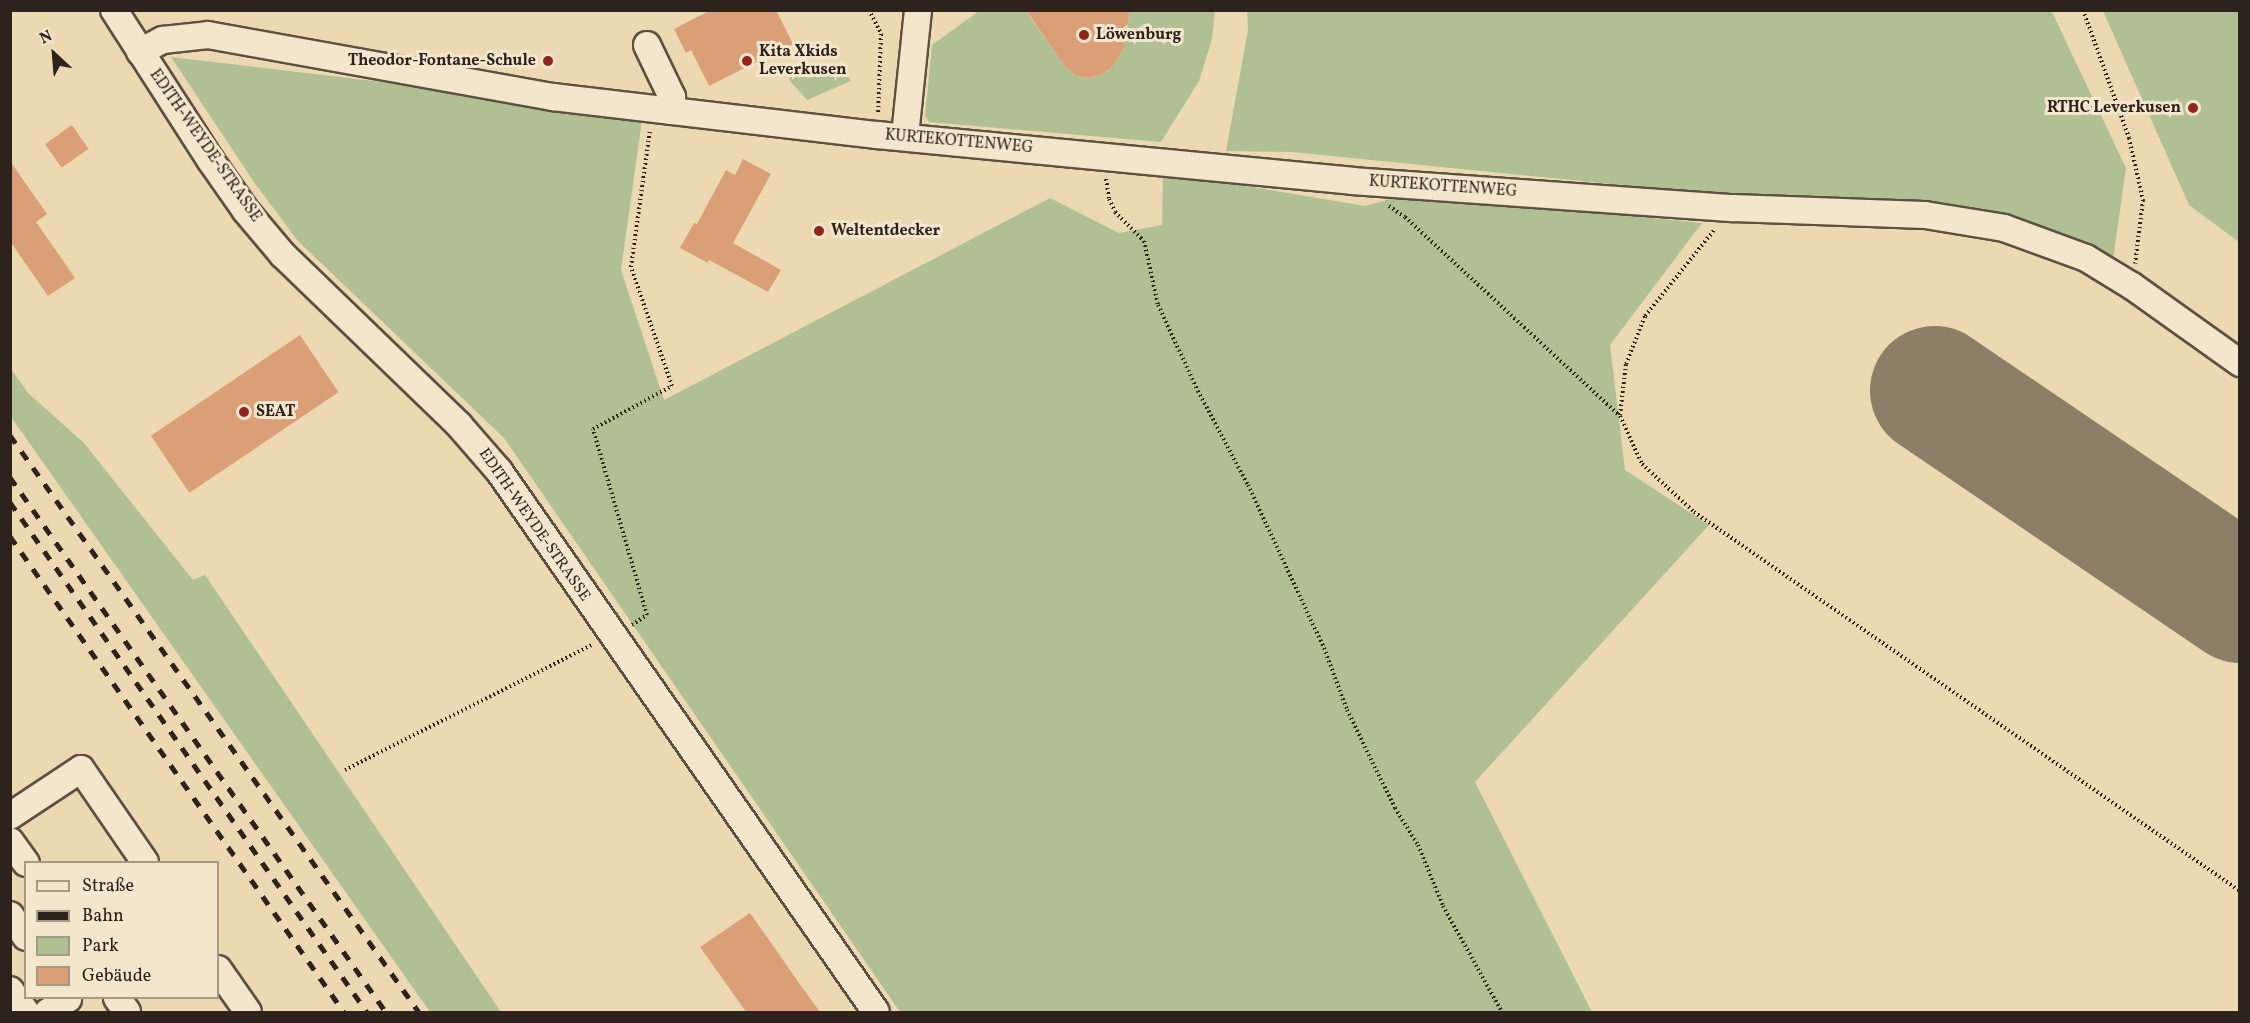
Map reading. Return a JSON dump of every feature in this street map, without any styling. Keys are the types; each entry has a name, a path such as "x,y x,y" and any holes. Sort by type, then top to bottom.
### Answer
{"street":[{"name":"EDITH-WEYDE-STRASSE","path":"114,10 246,211 284,255 482,450 876,1012"},
{"path":"905,136 918,10"},
{"name":"KURTEKOTTENWEG","path":"140,52 163,40 208,35 553,97 877,135 1352,181 1733,208 1925,215 2004,228 2086,258 2132,286 2240,363"},
{"path":"647,45 672,97 661,110"},
{"path":"10,816 81,769 144,861"},
{"path":"10,841 25,861"},
{"path":"10,915 24,934"},
{"path":"219,970 248,1012"},
{"path":"10,990 26,1012"},
{"path":"118,999 127,1012"}],"path":[{"path":"869,10 881,34 877,135"},
{"path":"2083,10 2128,138 2143,200 2132,286"},
{"path":"345,770 647,615 593,429 672,386 631,267 661,110"},
{"path":"1102,155 1109,200 1115,212 1144,242 1158,305 1177,347 1253,495 1324,648 1347,710 1395,808 1418,845 1443,906 1502,1012"},
{"path":"1387,205 1405,217 1620,416 1642,464 1694,512 2240,891"},
{"path":"1620,416 1626,364 1645,316 1733,208"}],"green space":[{"path":"2051,10 2126,168 2113,260 1994,216 1722,195 1292,152 1226,151 1248,30 1247,11"},
{"path":"979,11 1026,11 1065,67 1077,76 1089,78 1103,74 1115,64 1124,47 1130,11 1215,11 1212,39 1199,81 1161,142 929,122 925,116 932,45"},
{"name":"RTHC Leverkusen","path":"2103,11 2239,11 2239,242 2189,205"},
{"path":"171,57 643,113 621,270 664,400 1050,198 1119,233 1162,225 1163,172 1365,206 1407,194 1702,223 1610,345 1625,470 1709,525 1475,782 1592,1012 900,1012 504,438 297,240 254,182"},
{"path":"842,62 851,81 807,100 789,80 792,72 803,67 809,78"},
{"path":"11,369 28,393 84,443 193,580 205,575 501,1012 430,1012 11,417"}],"building":[{"path":"711,10 776,10 793,44 709,86 691,50 686,53 674,29"},
{"name":"Löwenburg","path":"1026,10 1130,10 1124,47 1115,64 1103,74 1089,78 1077,76 1065,67"},
{"path":"72,125 89,149 62,168 45,144"},
{"path":"743,159 771,174 733,243 781,270 768,292 709,260 708,263 680,248 694,223 697,224 726,170 735,175"},
{"path":"10,161 47,214 36,222 75,278 48,296 10,241"},
{"name":"SEAT","path":"300,335 339,392 189,493 151,436"},
{"path":"750,913 820,1012 746,1012 700,947"}],"runway":[{"path":"1934,390 2240,598"}],"railway":[{"path":"10,435 419,1012"},
{"path":"10,477 386,1012"},
{"path":"10,502 367,1012"},
{"path":"10,536 344,1012"}],"place":[{"name":"Löwenburg","path":"1084,35"},
{"name":"Theodor-Fontane-Schule","path":"548,61"},
{"name":"Kita Xkids Leverkusen","path":"747,61"},
{"name":"RTHC Leverkusen","path":"2193,108"},
{"name":"Weltentdecker","path":"819,231"},
{"name":"SEAT","path":"244,412"}]}
